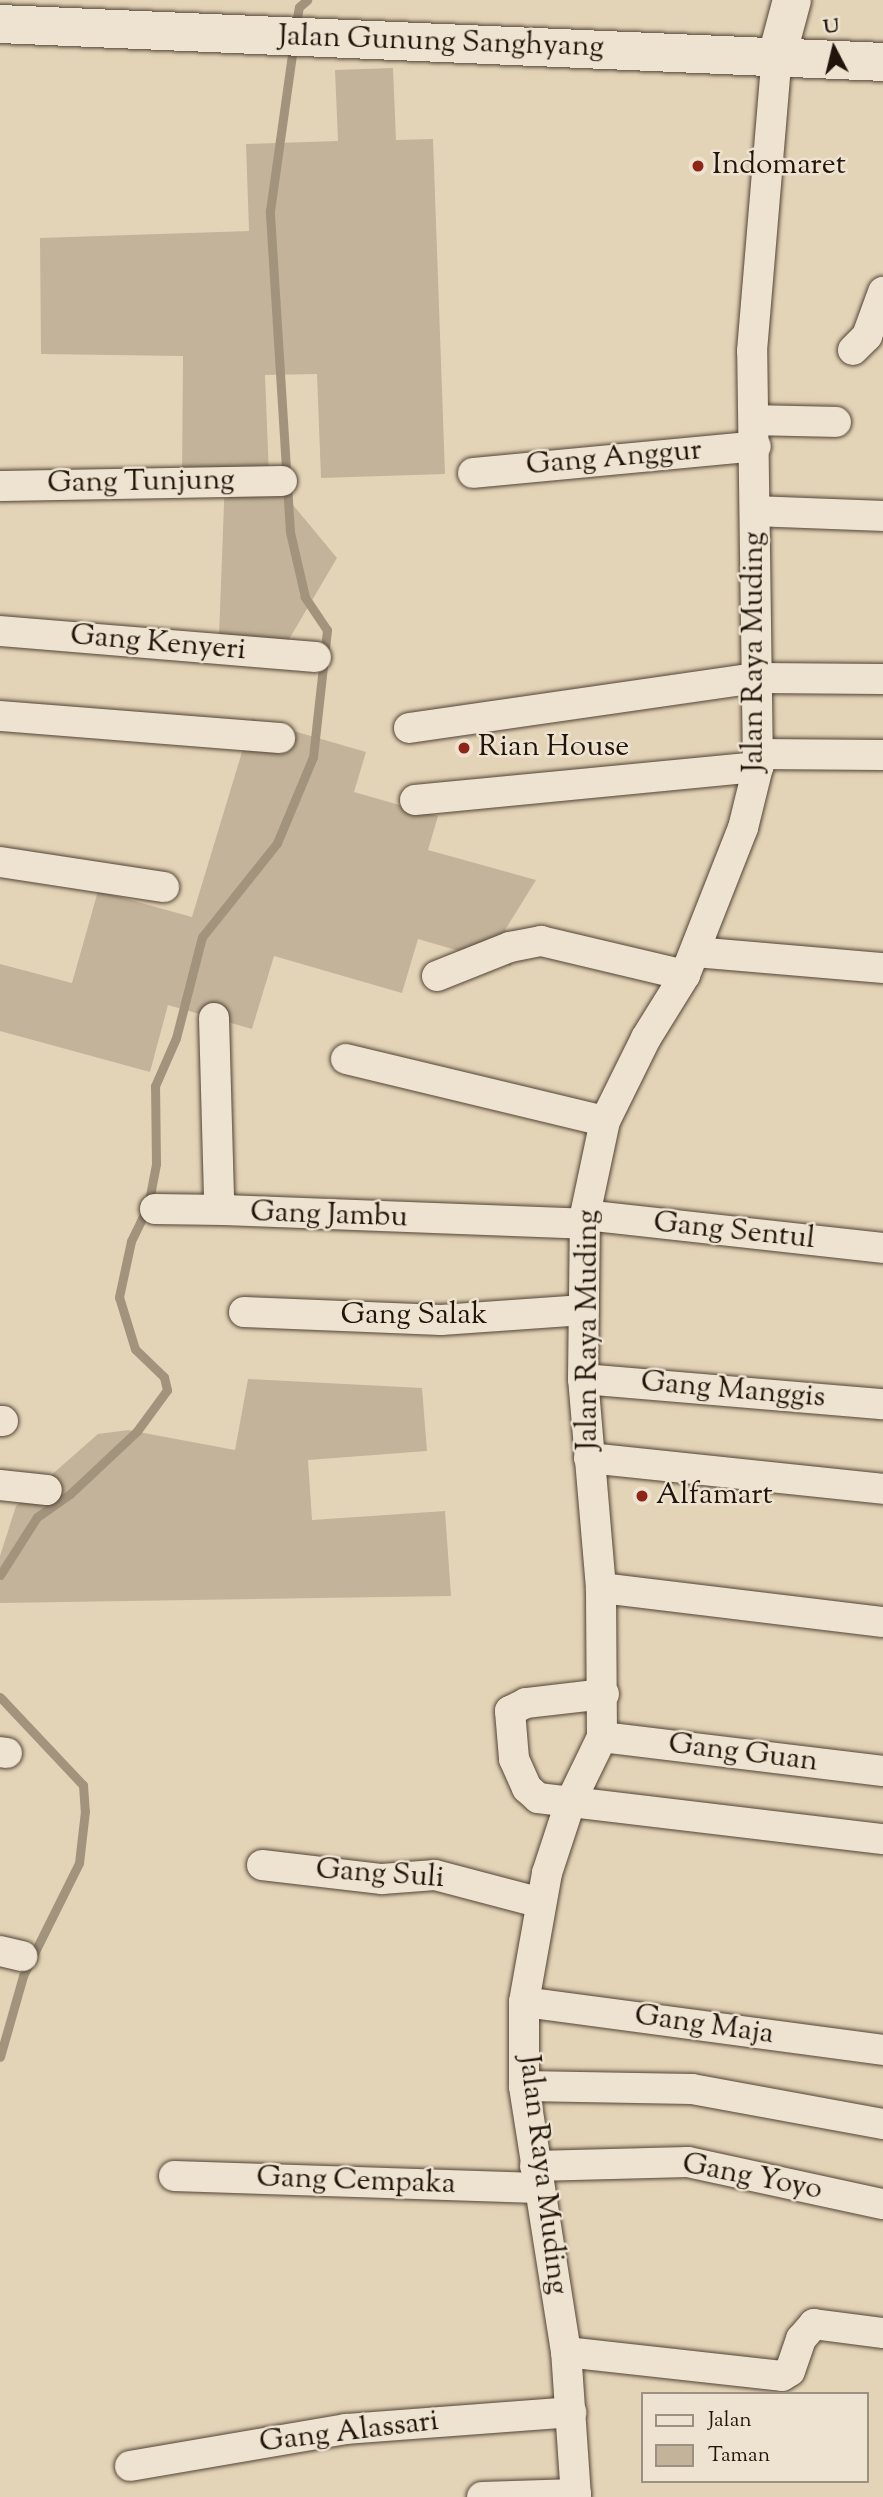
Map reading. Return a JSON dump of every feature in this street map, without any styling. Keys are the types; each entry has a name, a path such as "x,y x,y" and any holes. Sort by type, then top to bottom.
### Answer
{"main road":[{"path":"777,56 792,0"},
{"name":"Jalan Gunung Sanghyang","path":"0,24 883,62"}],"street":[{"name":"Jalan Raya Muding","path":"576,2496 566,2353 536,2177 524,2086 524,2001 538,1902 559,1802 602,1737 604,1694 601,1588 583,1379 585,1220 605,1121 646,1038 690,963 743,828 759,761 755,284 777,56"},
{"path":"853,350 867,336 883,292"},
{"name":"Gang Anggur","path":"473,473 836,422"},
{"name":"Gang Tunjung","path":"0,486 282,481"},
{"path":"755,511 883,516"},
{"name":"Gang Kenyeri","path":"0,631 316,657"},
{"path":"409,728 758,678 883,679"},
{"path":"0,716 280,738"},
{"path":"415,800 759,761 883,755"},
{"path":"0,862 164,887"},
{"path":"437,976 510,947 541,941 690,963 883,968"},
{"name":"Gang Jambu","path":"214,1018 218,1186 223,1210 585,1220"},
{"path":"346,1059 605,1121"},
{"path":"155,1209 223,1210"},
{"name":"Gang Sentul","path":"585,1220 883,1248"},
{"name":"Gang Salak","path":"244,1312 441,1320 584,1310"},
{"name":"Gang Manggis","path":"583,1379 883,1404"},
{"path":"589,1458 883,1489"},
{"path":"0,1485 47,1490"},
{"path":"601,1588 883,1622"},
{"path":"604,1694 526,1703 508,1714 518,1768 532,1793 559,1802 786,1824 883,1839"},
{"name":"Gang Guan","path":"602,1737 883,1771"},
{"name":"Gang Suli","path":"261,1865 382,1879 435,1875 538,1902"},
{"name":"Gang Maja","path":"524,2001 883,2050"},
{"path":"524,2086 691,2089 883,2124"},
{"name":"Gang Yoyo","path":"536,2177 688,2162 883,2204"},
{"name":"Gang Cempaka","path":"174,2176 536,2177"},
{"path":"566,2353 782,2376 790,2371 801,2339 814,2324 883,2333"},
{"name":"Gang Alassari","path":"130,2466 346,2429 570,2412"},
{"path":"482,2497 576,2496"}],"green space":[{"path":"393,68 396,140 433,139 445,474 321,478 317,374 265,375 269,476 337,558 288,641 219,636 225,478 182,478 183,356 41,354 40,238 249,231 246,144 338,141 335,70"},
{"path":"252,719 366,752 354,792 438,816 428,850 536,880 505,930 522,936 511,966 418,939 402,993 274,956 252,1029 168,1005 150,1072 0,1031 0,964 72,983 98,891 192,917"},
{"path":"248,1379 422,1388 427,1451 308,1460 312,1520 445,1511 451,1596 0,1603 0,1556 16,1506 98,1434 128,1430 235,1450"}],"waterway":[{"path":"295,29 299,7 307,0"},
{"path":"0,1575 37,1517 70,1494 137,1431 167,1390 164,1377 135,1349 119,1297 131,1241 148,1206 156,1164 155,1086 176,1038 202,937 277,843 313,757 327,630 305,597 290,532 270,211 293,47"},
{"path":"0,1697 83,1785 85,1811 79,1863 23,1976 0,2057"}],"place":[{"name":"Indomaret","path":"698,166"},
{"name":"Rian House","path":"464,748"},
{"name":"Alfamart","path":"642,1496"}]}
